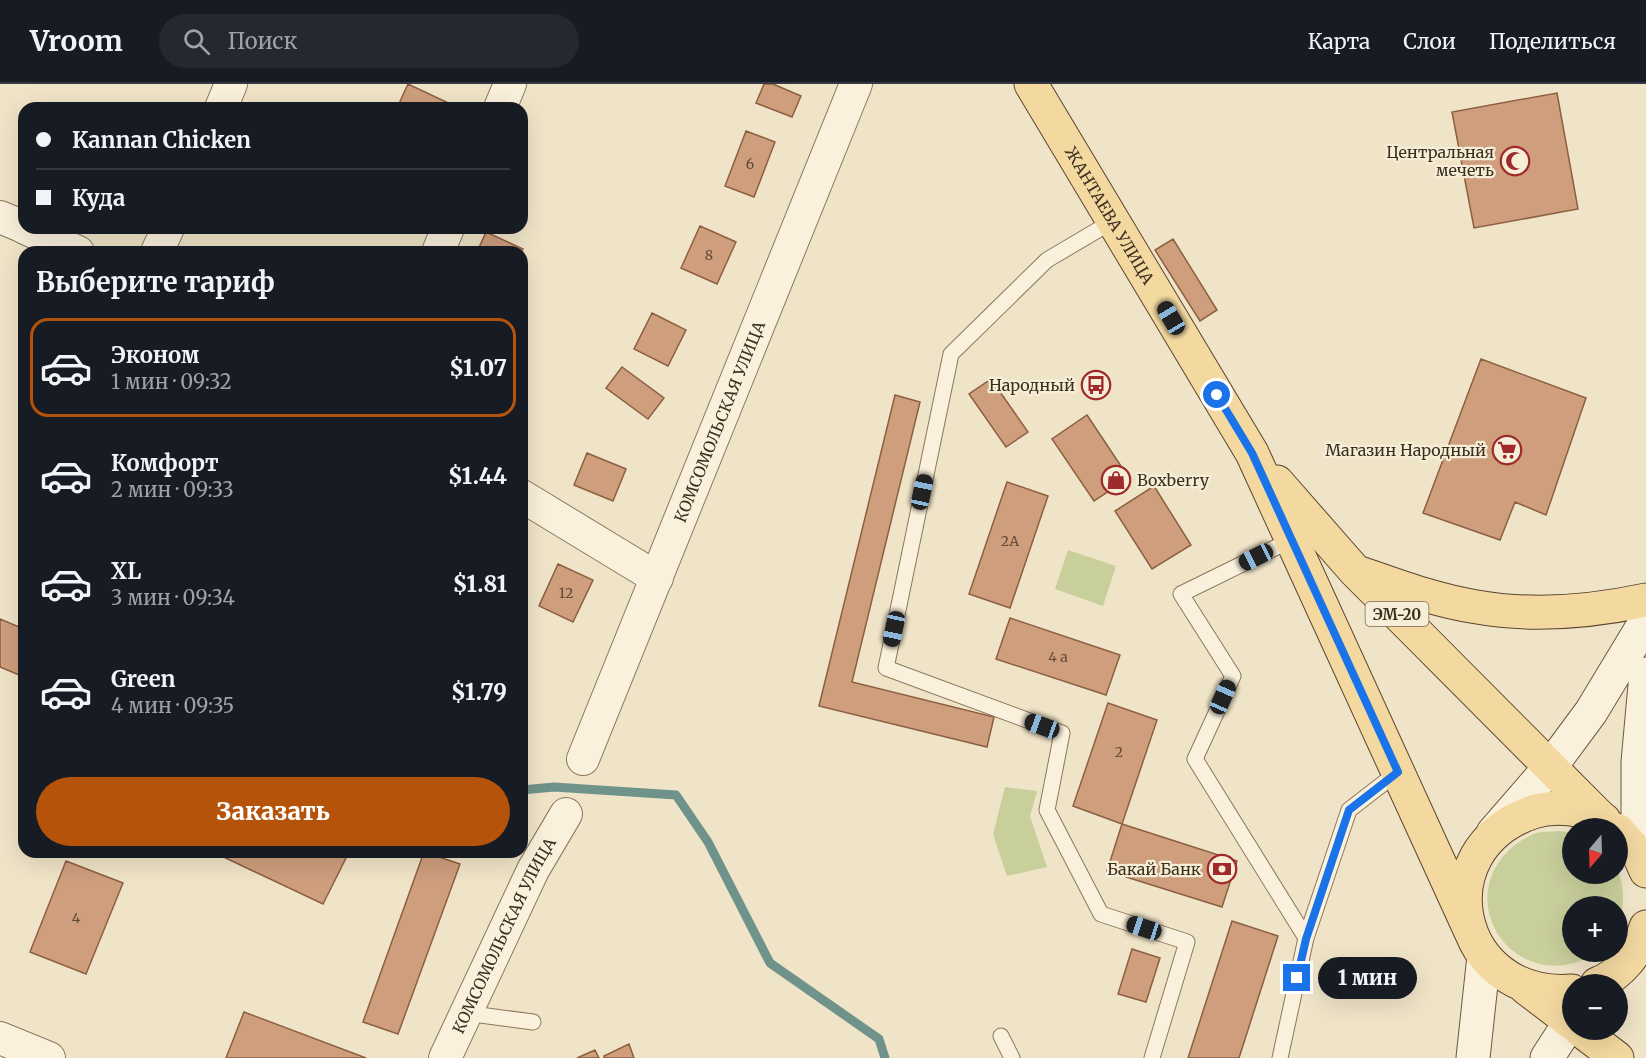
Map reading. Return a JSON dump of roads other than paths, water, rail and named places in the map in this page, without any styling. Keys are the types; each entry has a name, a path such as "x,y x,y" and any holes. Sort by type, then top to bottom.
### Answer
{"main road":[{"name":"ЖАНТАЕВА УЛИЦА","path":"1031,84 1252,453 1477,943"},
{"name":"ЭМ-20","path":"1252,453 1355,572 1602,818"},
{"path":"1355,572 1419,593 1478,608 1539,613 1600,610 1646,600"},
{"path":"1473,1058 1477,943 1465,905 1467,880 1476,856 1551,766 1591,712 1646,621"},
{"path":"1627,818 1638,762 1646,674"},
{"path":"1491,836 1514,818 1542,809 1572,809 1587,818"},
{"path":"1613,974 1627,963 1642,940 1646,927"},
{"name":"ЭМ-20","path":"1477,943 1502,974 1525,987 1551,993 1562,1005"},
{"path":"1547,1058 1562,1034"},
{"path":"1598,1040 1617,1058"}],"street":[{"path":"224,102 231,84"},
{"path":"502,102 510,84"},
{"name":"КОМСОМОЛЬСКАЯ УЛИЦА","path":"583,759 856,84"},
{"path":"0,216 18,225"},
{"path":"38,234 65,246"},
{"path":"528,500 657,578"},
{"name":"КОМСОМОЛЬСКАЯ УЛИЦА","path":"445,1058 533,870 566,814"},
{"path":"0,1038 49,1058"}],"lane":[{"path":"1113,221 1047,261 951,354 886,668 1062,733 1047,810 1101,914 1187,942 1152,1058"},
{"path":"1291,540 1181,594 1233,676 1195,759 1306,939"},
{"path":"1280,1058 1306,939 1349,810 1398,772"},
{"path":"465,1014 533,1022"},
{"path":"1001,1036 1012,1058"}],"waterway":[{"path":"528,789 554,787 676,795 708,842 770,963 879,1039 885,1058"}],"place":[{"name":"Центральная мечеть","path":"1515,161"},
{"name":"Народный","path":"1096,385"},
{"name":"Магазин Народный","path":"1507,450"},
{"name":"Boxberry","path":"1116,480"},
{"name":"Бакай Банк","path":"1222,869"}]}
